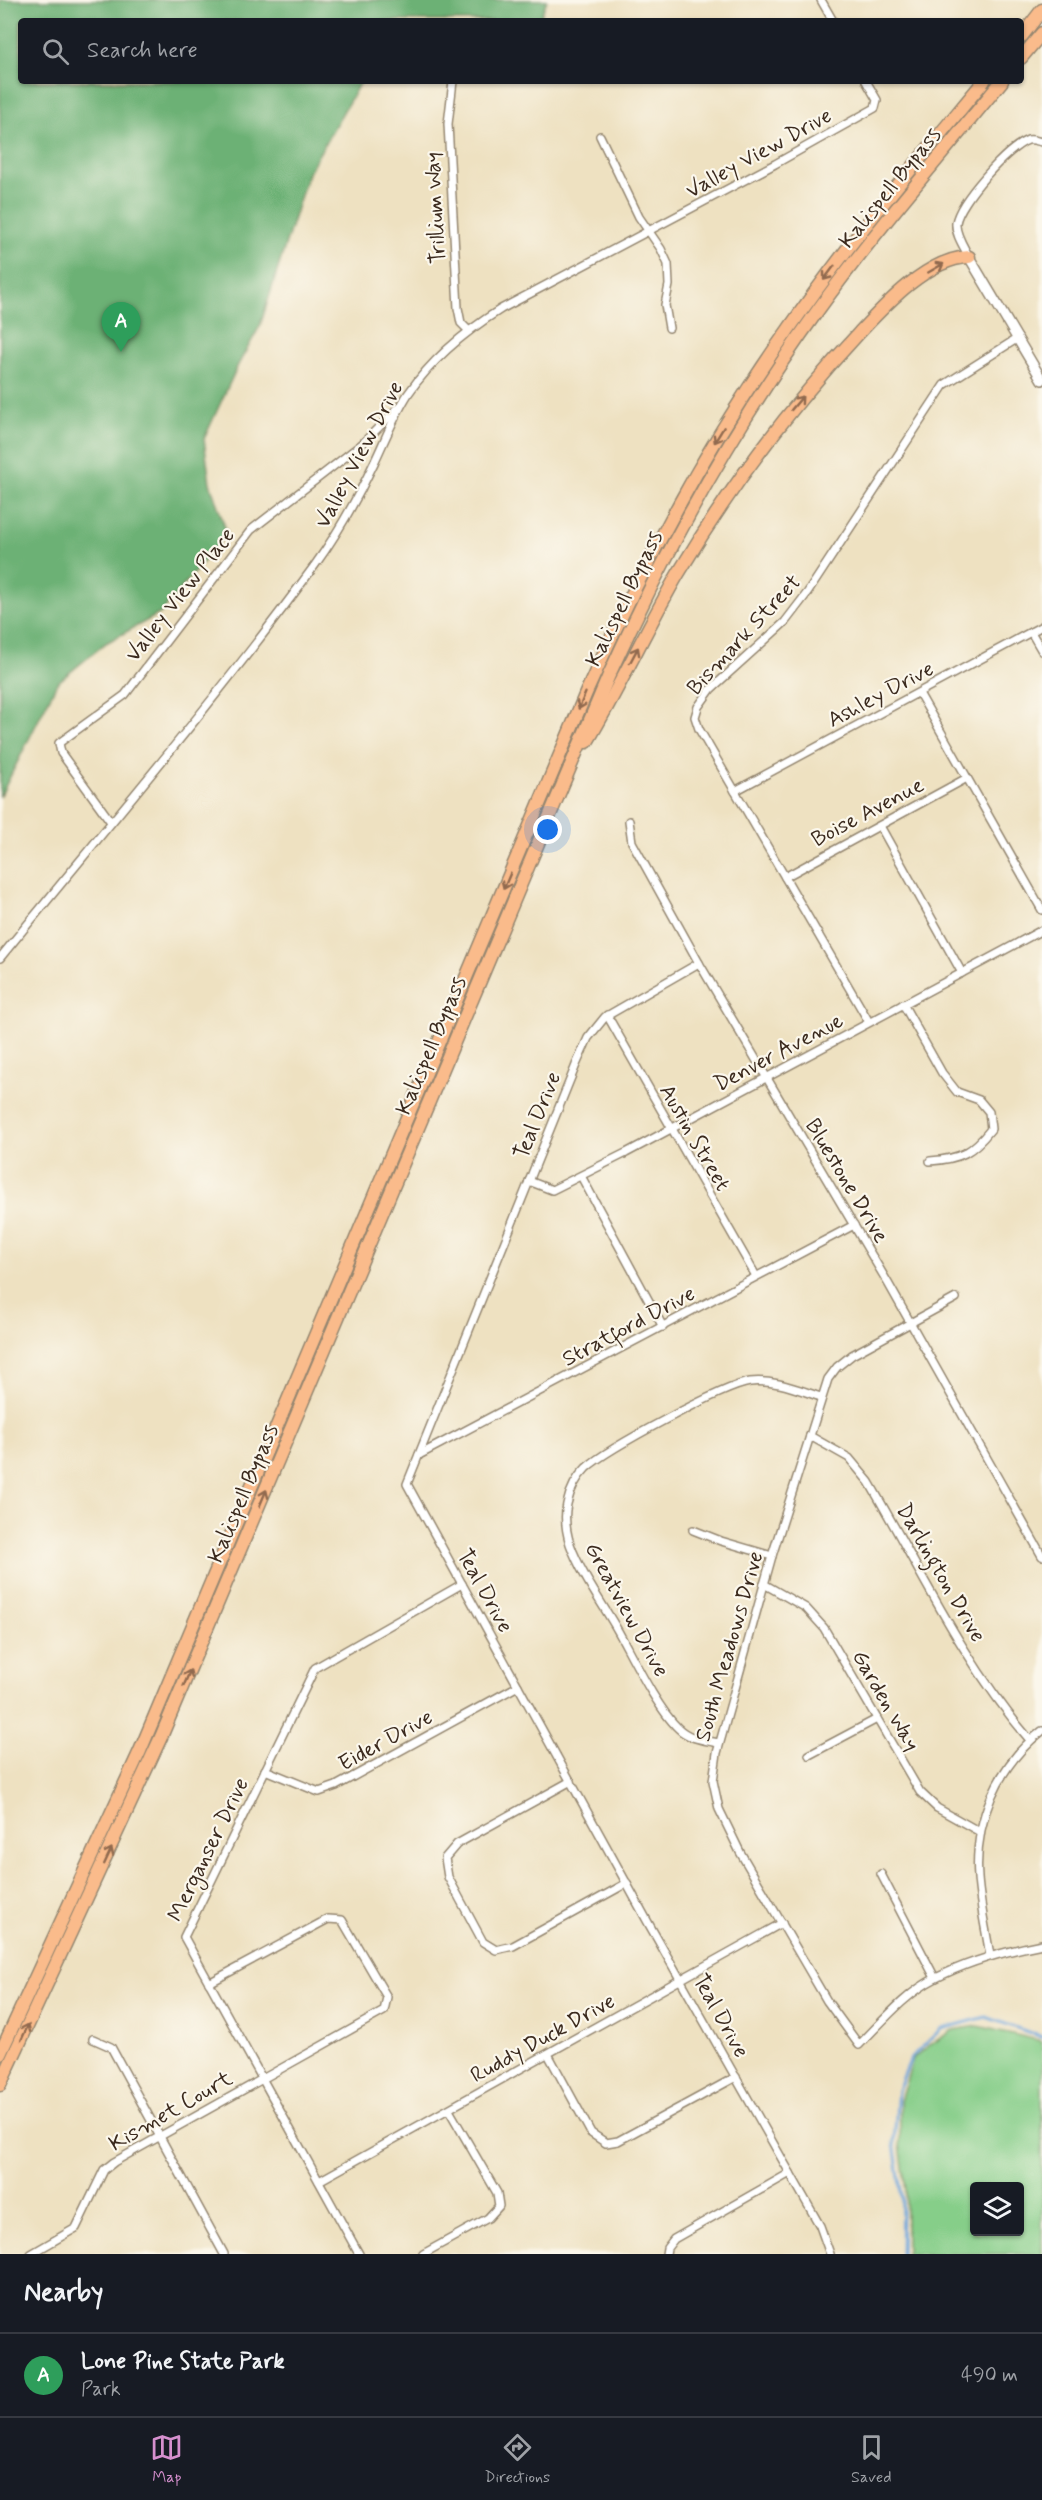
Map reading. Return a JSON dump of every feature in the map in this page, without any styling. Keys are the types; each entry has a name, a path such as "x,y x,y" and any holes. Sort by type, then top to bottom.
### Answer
{"highway":[{"path":"1024,33 1042,10"},
{"path":"1024,54 1042,34"},
{"name":"Kalispell Bypass","path":"0,2054 140,1751 586,693 639,577 715,441 787,330 844,253 982,84"},
{"name":"Kalispell Bypass","path":"0,2085 166,1726 613,666 658,572 744,419 791,348 841,279 1000,84"},
{"path":"565,779 600,720 677,575 718,510 768,439 827,368 888,303 933,269 951,260 969,257"}],"street":[{"path":"821,0 831,18"},
{"name":"Trillium Way","path":"453,84 448,124 458,308 461,323 469,331"},
{"name":"Valley View Drive","path":"0,958 213,696 336,535 402,405 427,370 469,331 511,303 874,108 877,100 868,84"},
{"path":"600,136 648,231 668,264 669,285 665,305 669,328"},
{"path":"1042,142 1030,139 1013,148 960,208 956,225 957,233 969,257 1042,380"},
{"name":"Bismark Street","path":"869,1022 699,729 695,717 698,706 711,689 785,622 808,592 944,385 1018,338"},
{"name":"Valley View Place","path":"111,822 61,753 60,743 125,695 250,530 362,444 402,405"},
{"name":"Ashley Drive","path":"735,791 1042,626"},
{"path":"1031,632 1042,651"},
{"path":"919,693 1042,910"},
{"name":"Boise Avenue","path":"785,877 967,778"},
{"name":"Bluestone Drive","path":"629,821 632,842 699,963 911,1322 1042,1556"},
{"path":"880,826 962,972"},
{"name":"Denver Avenue","path":"530,1181 552,1190 581,1176 1042,930"},
{"name":"Teal Drive","path":"699,963 607,1015 582,1050 406,1484 790,2173 825,2237 830,2254"},
{"path":"903,1004 942,1073 957,1092 979,1100 989,1112 991,1130 980,1143 956,1159 930,1161"},
{"name":"Austin Street","path":"607,1015 670,1130 756,1276"},
{"path":"581,1176 663,1327"},
{"name":"Stratford Drive","path":"418,1455 854,1225"},
{"name":"South Meadows Drive","path":"935,1978 908,1997 859,2045 827,2001 740,1852 719,1809 713,1781 719,1743 772,1556 828,1379 841,1362 956,1298"},
{"name":"Greatview Drive","path":"719,1743 699,1739 681,1730 666,1712 642,1673 583,1571 570,1542 566,1519 570,1494 579,1477 592,1464 647,1431 730,1388 747,1383 765,1382 821,1397"},
{"name":"Darlington Drive","path":"810,1436 849,1458 869,1482 974,1666 994,1696 1030,1740"},
{"path":"693,1530 772,1556"},
{"name":"Merganser Drive","path":"359,2254 184,1937 315,1668 462,1584"},
{"name":"Garden Way","path":"764,1584 806,1608 819,1621 920,1792 937,1808 980,1832"},
{"name":"Eider Drive","path":"265,1770 319,1792 336,1786 518,1686"},
{"path":"809,1755 877,1719"},
{"path":"990,1956 978,1879 980,1832 997,1783 1017,1753 1042,1731"},
{"path":"571,1781 457,1844 447,1854 444,1863 448,1877 483,1942 486,1947 496,1950 513,1946 627,1883"},
{"path":"881,1874 935,1978 990,1956 1042,1944"},
{"name":"Kismet Court","path":"31,2254 76,2228 104,2170 160,2136 384,2011 387,1997 342,1920 328,1918 209,1983"},
{"name":"Ruddy Duck Drive","path":"319,2181 782,1923"},
{"path":"93,2039 111,2048 224,2254"},
{"path":"548,2054 591,2133 606,2143 618,2141 736,2077"},
{"path":"423,2254 488,2218 499,2206 497,2193 449,2109"},
{"path":"666,2254 667,2247 674,2239 790,2173"}],"green space":[{"path":"0,0 547,0 540,18 18,18 18,84 360,84 308,173 260,326 238,365 204,439 210,483 227,533 161,613 106,643 57,683 0,797"},
{"path":"978,2026 1042,2041 1042,2254 906,2254 906,2190 900,2144 900,2101 913,2059 953,2030"}],"waterway":[{"path":"901,2254 902,2199 894,2143 898,2090 911,2058 941,2029 986,2017 1042,2037"}],"place":[{"name":"Lone Pine State Park","path":"121,352"}]}
